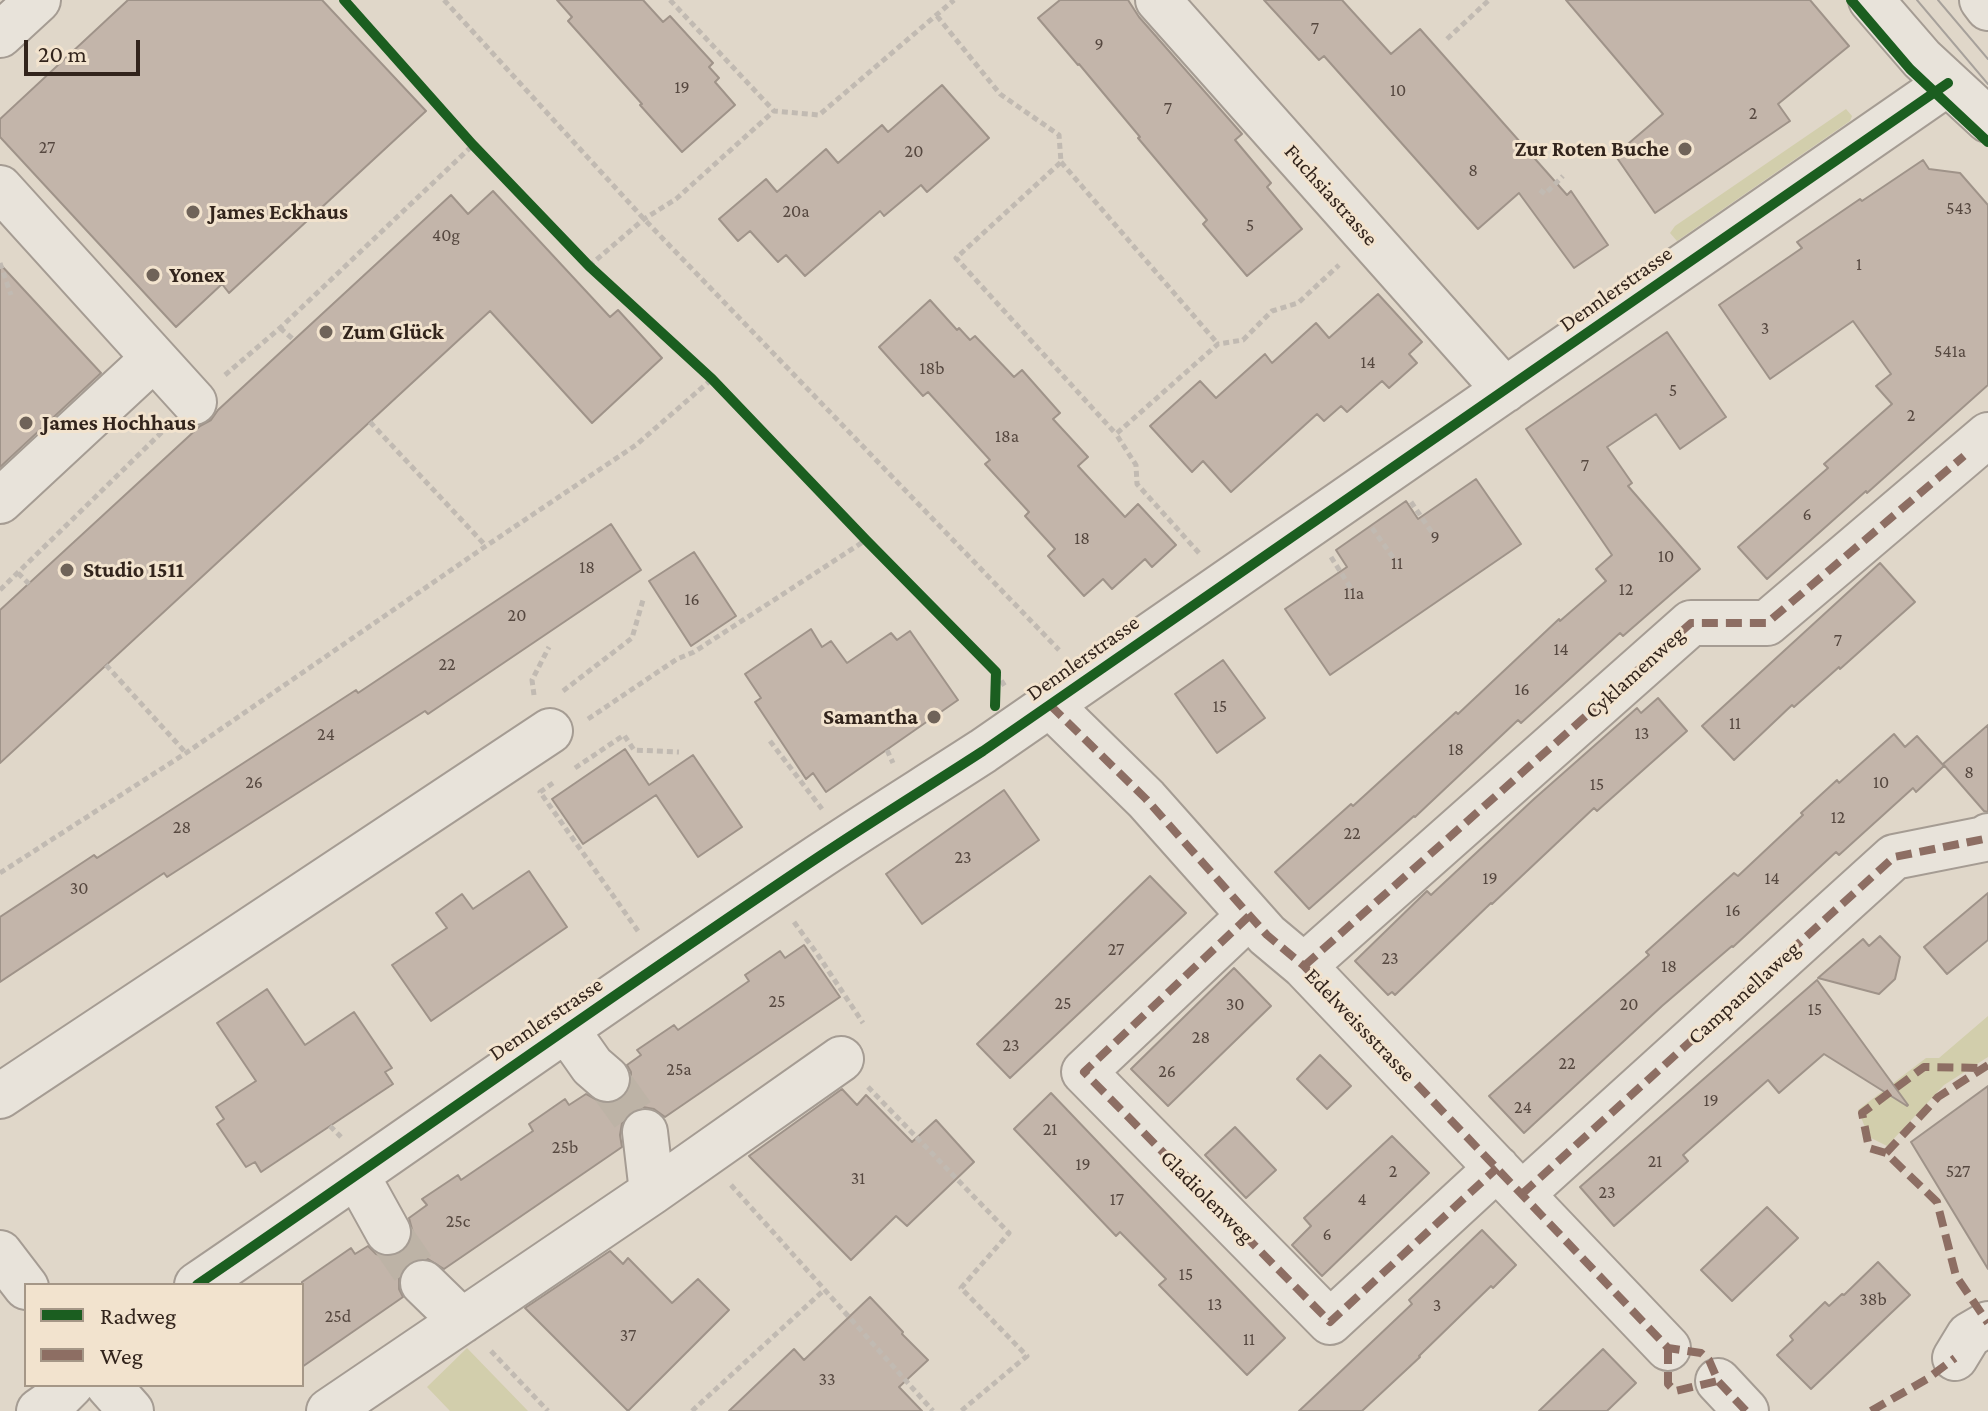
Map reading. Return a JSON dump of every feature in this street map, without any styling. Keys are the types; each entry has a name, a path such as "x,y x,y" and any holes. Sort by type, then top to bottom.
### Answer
{"street":[{"path":"0,35 38,0"},
{"name":"Fuchsiastrasse","path":"1158,0 1505,390"},
{"path":"1871,0 1922,59 1988,120"},
{"path":"1982,0 1988,8"},
{"name":"Dennlerstrasse","path":"200,1283 822,855 983,751 1948,83"},
{"path":"0,188 194,402"},
{"path":"0,501 154,358"},
{"name":"Cyklamenweg","path":"1304,966 1691,623 1767,623 1988,435"},
{"name":"Edelweissstrasse","path":"1050,705 1146,799 1267,935 1304,966 1668,1348"},
{"path":"0,1096 551,715"},
{"name":"Campanellaweg","path":"1509,1181 1894,857 1988,836"},
{"name":"Gladiolenweg","path":"1249,916 1084,1072 1330,1322 1509,1181"},
{"path":"566,1029 592,1066 607,1079"},
{"path":"329,1411 652,1192 841,1059"},
{"path":"645,1132 652,1192"},
{"path":"357,1176 388,1232"},
{"path":"0,1253 24,1284"},
{"path":"423,1283 462,1321"},
{"path":"1955,1358 1969,1335 1988,1324"},
{"path":"39,1411 69,1387"},
{"path":"110,1387 131,1411"}],"path":[{"path":"444,0 644,219 1066,657"},
{"path":"673,1 774,111 819,115 954,0"},
{"path":"1447,39 1489,0"},
{"path":"937,16 1000,94 1059,135 1061,162 1218,344"},
{"path":"589,266 644,219 676,199 774,111"},
{"path":"463,133 484,156"},
{"path":"0,590 194,402 280,328 473,145"},
{"path":"1061,162 956,258 1116,434 1136,465 1137,484 1205,560"},
{"path":"1540,190 1545,194 1563,176"},
{"path":"1116,434 1218,344 1243,340 1272,311 1298,303 1369,237"},
{"path":"578,255 600,277"},
{"path":"0,263 11,295"},
{"path":"280,328 294,340"},
{"path":"701,369 723,390"},
{"path":"0,873 186,753 636,445 712,379"},
{"path":"370,422 486,546"},
{"path":"1411,502 1435,537"},
{"path":"1364,516 1397,563"},
{"path":"855,528 877,551"},
{"path":"643,600 632,638 551,715 567,733 677,659 694,652 866,540"},
{"path":"1323,545 1354,593"},
{"path":"18,573 29,584"},
{"path":"539,666 549,647"},
{"path":"985,661 996,672 995,694"},
{"path":"106,665 186,753"},
{"path":"639,933 540,792 624,735 634,750 679,752"},
{"path":"770,741 830,819"},
{"path":"787,912 872,1037 841,1059 1009,1233 961,1288 1027,1356 961,1411"},
{"path":"330,1126 338,1134"},
{"path":"705,1154 933,1411"},
{"path":"692,1411 824,1290"},
{"path":"462,1321 548,1411"}],"shaded area":[{"path":"1846,109 1852,116 1850,121 1677,241 1670,233 1675,226"},
{"path":"1988,1016 1988,1057 1944,1085 1887,1146 1869,1137 1858,1110 1926,1058 1939,1058"},
{"path":"467,1348 528,1411 450,1411 427,1387"}],"building":[{"name":"James Eckhaus","path":"128,0 322,0 426,111 229,293 222,284 176,327 0,137 0,119"},
{"path":"557,0 643,0 663,22 670,16 713,63 709,67 719,78 715,82 735,105 682,152 568,21 572,17"},
{"path":"1060,0 1128,0 1139,17 1242,134 1235,140 1271,183 1267,187 1302,229 1247,276 1203,224 1207,220 1140,137 1038,18"},
{"path":"1264,0 1342,0 1391,54 1420,29 1567,195 1571,191 1608,245 1574,268 1519,193 1478,229 1324,56 1319,60"},
{"name":"Zur Roten Buche","path":"1566,0 1810,0 1849,46 1778,104 1790,121 1655,213 1615,155 1663,114"},
{"path":"942,85 989,138 927,192 921,185 884,216 880,211 805,276 786,255 778,262 750,231 738,241 719,219 766,179 777,192 826,149 838,163 882,125 888,132"},
{"path":"1923,160 1929,169 1960,173 1988,205 1988,385 1767,579 1738,547 1828,468 1824,464 1892,404 1876,386 1891,374 1853,321 1770,379 1719,305 1802,248 1797,242"},
{"path":"493,191 610,317 618,310 662,358 592,423 490,311 0,763 0,610 200,426 211,420 218,410 451,195 468,214"},
{"name":"James Hochhaus","path":"0,264 101,373 0,467"},
{"path":"1378,294 1422,342 1409,354 1417,363 1389,388 1382,381 1347,412 1341,406 1324,421 1317,414 1231,492 1203,461 1192,472 1150,426 1200,381 1216,398 1265,354 1272,363 1316,323 1329,338"},
{"path":"930,300 957,330 959,328 970,340 975,336 1014,377 1022,370 1060,413 1053,419 1088,457 1078,466 1125,517 1138,504 1176,545 1152,567 1145,559 1112,589 1103,579 1084,596 1048,556 1055,549 1025,516 1029,512 985,464 990,460 928,392 923,396 879,347"},
{"path":"1667,332 1726,417 1680,449 1656,414 1607,447 1632,483 1628,486 1700,569 1623,636 1620,633 1521,723 1518,720 1415,817 1309,909 1275,872 1456,712 1458,714 1559,619 1606,581 1596,569 1612,555 1526,429"},
{"path":"1476,479 1521,544 1330,675 1285,609 1347,567 1336,550 1406,501 1418,519"},
{"path":"611,524 641,570 428,714 425,711 167,877 164,873 0,982 0,917 94,855 97,858 356,690 358,693"},
{"path":"694,552 736,616 691,646 649,581"},
{"path":"1880,563 1915,602 1840,669 1794,707 1792,705 1734,760 1702,726"},
{"path":"811,629 822,647 831,641 847,663 891,633 897,640 910,631 958,700 826,792 813,773 806,779 755,702 761,698 745,674"},
{"path":"1223,660 1265,718 1217,753 1175,694"},
{"path":"1658,698 1687,731 1597,811 1594,808 1395,995 1392,992 1388,995 1355,961 1427,891 1431,895 1637,708 1641,713"},
{"path":"1988,725 1988,812 1943,764"},
{"path":"1894,734 1905,747 1917,736 1944,766 1916,792 1913,788 1839,855 1836,852 1524,1133 1489,1096 1649,955 1646,952 1734,873 1738,876 1837,780 1839,783"},
{"path":"625,749 649,785 693,755 742,827 698,857 656,795 583,844 552,799"},
{"path":"1004,790 1039,840 922,924 886,874"},
{"path":"529,871 567,927 431,1021 392,965 447,928 436,913 462,894 473,909"},
{"path":"1150,876 1186,913 1010,1078 977,1044"},
{"path":"1988,893 1988,940 1947,974 1924,947"},
{"path":"1880,936 1900,957 1895,979 1879,994 1818,978 1863,939 1869,946"},
{"path":"804,945 840,997 665,1117 654,1109 643,1107 631,1112 622,1123 622,1147 444,1269 428,1259 416,1259 406,1265 399,1278 403,1297 304,1366 302,1282 351,1248 355,1254 368,1246 376,1254 387,1257 401,1253 410,1244 413,1233 409,1218 427,1205 422,1199 458,1175 461,1180 533,1131 529,1124 565,1099 569,1105 586,1094 602,1103 616,1102 625,1096 631,1084 631,1072 627,1065 641,1055 637,1050 674,1025 678,1030 713,1006 749,981 745,975 780,951 785,958"},
{"path":"1234,968 1271,1006 1168,1106 1131,1069"},
{"path":"1817,980 1908,1105 1824,1054 1779,1093 1768,1080 1683,1155 1688,1161 1614,1226 1580,1187"},
{"path":"267,989 305,1045 354,1012 392,1068 385,1072 393,1084 261,1172 255,1162 246,1167 217,1124 224,1119 216,1107 256,1081 217,1023"},
{"path":"1320,1055 1351,1086 1327,1109 1297,1079"},
{"path":"1988,1086 1988,1269 1911,1142"},
{"path":"842,1089 857,1105 866,1095 912,1142 936,1120 974,1162 907,1226 896,1216 851,1260 749,1156"},
{"path":"1051,1093 1285,1338 1247,1375 1159,1285 1166,1279 1120,1232 1116,1236 1014,1129"},
{"path":"1235,1127 1276,1170 1246,1198 1205,1155"},
{"path":"1392,1136 1429,1173 1322,1276 1292,1245 1311,1226 1304,1218"},
{"path":"1767,1207 1798,1238 1732,1301 1701,1270"},
{"path":"1482,1230 1516,1265 1493,1288 1491,1286 1362,1411 1299,1411 1412,1304 1409,1300"},
{"path":"610,1251 623,1264 628,1258 672,1303 698,1279 729,1310 628,1411 525,1308"},
{"path":"1878,1262 1910,1295 1811,1389 1777,1355 1793,1340 1790,1336 1825,1302 1829,1306 1844,1295"},
{"path":"870,1297 928,1360 899,1387 922,1411 729,1411 794,1349 804,1360"},
{"path":"1603,1349 1636,1383 1607,1411 1539,1411"}],"tunnel":[{"path":"607,1079 645,1132"},
{"path":"388,1232 423,1283"}],"tram line":[{"path":"1917,0 1988,84"},
{"path":"1938,0 1988,59"}],"marked path":[{"path":"1304,966 1691,623 1767,623 1964,456"},
{"path":"1050,705 1146,799 1267,935 1304,966 1668,1348 1701,1353 1709,1360 1718,1381 1746,1411"},
{"path":"1522,1194 1894,857 1988,836"},
{"path":"1249,916 1084,1072 1330,1322 1497,1168"},
{"path":"1988,1065 1938,1097 1886,1153 1937,1202 1956,1276 1988,1323"},
{"path":"1886,1153 1869,1148 1862,1113 1924,1067 1984,1068"},
{"path":"1668,1348 1668,1384 1675,1391 1718,1381"},
{"path":"1871,1411 1927,1379 1955,1358"}],"cycle path":[{"path":"344,0 473,145 589,266 712,379 996,672 995,706"},
{"path":"1851,0 1910,69 1988,142"},
{"path":"200,1283 741,909 983,751 1948,83"}],"place":[{"name":"Zur Roten Buche","path":"1685,149"},
{"name":"James Eckhaus","path":"193,212"},
{"name":"Yonex","path":"153,275"},
{"name":"Zum Glück","path":"326,332"},
{"name":"James Hochhaus","path":"26,423"},
{"name":"Studio 1511","path":"67,570"},
{"name":"Samantha","path":"934,717"}]}
